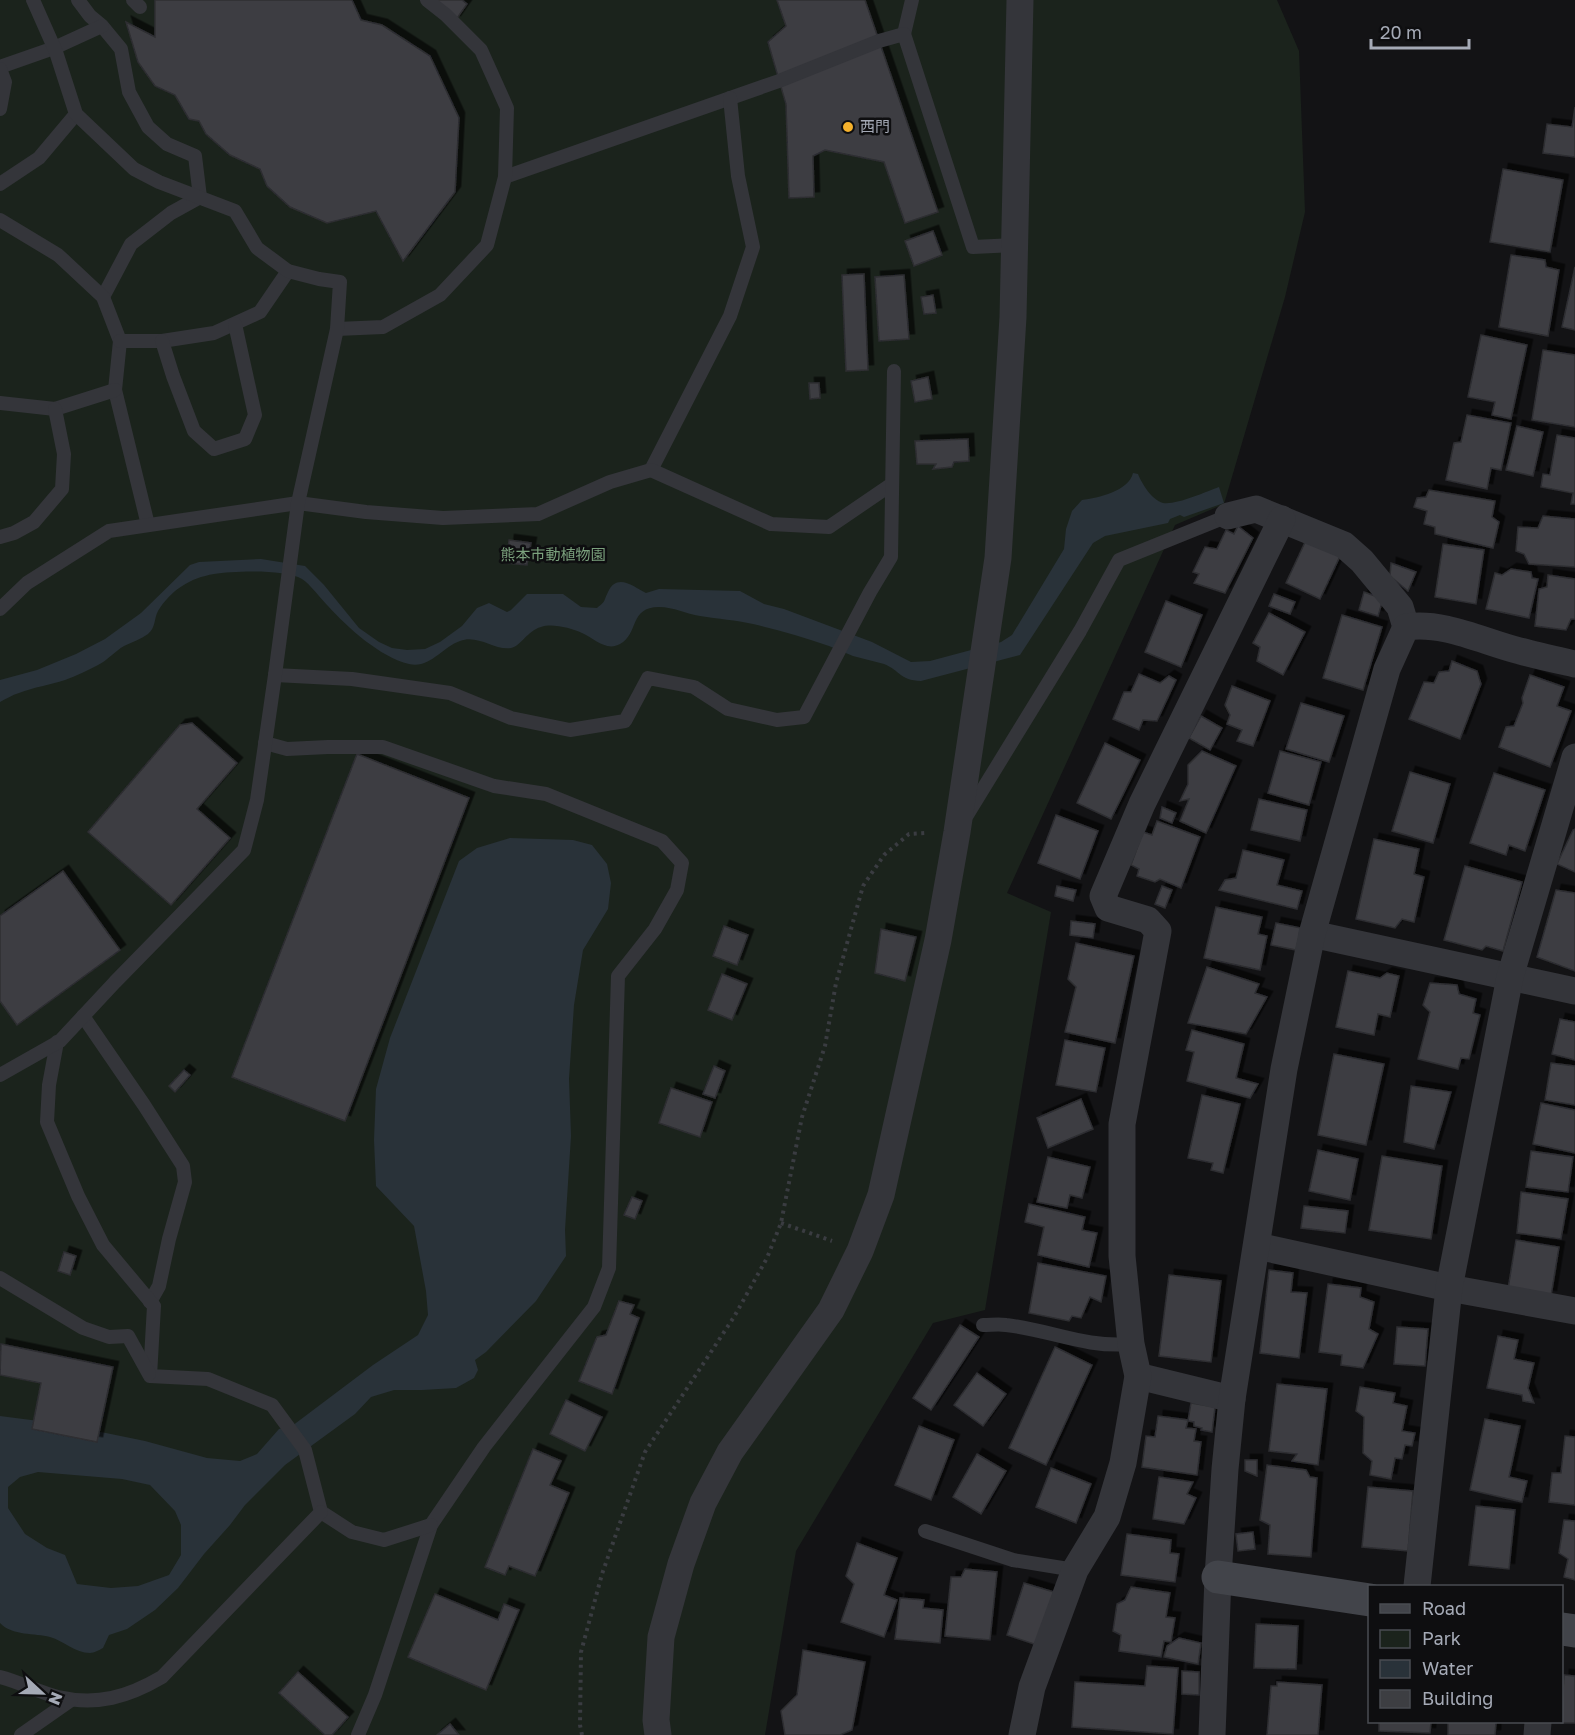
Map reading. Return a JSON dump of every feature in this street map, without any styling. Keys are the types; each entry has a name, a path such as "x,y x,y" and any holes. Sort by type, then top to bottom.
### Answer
{"street":[{"path":"658,1735 656,1720 661,1637 681,1564 703,1503 730,1452 831,1310 860,1251 881,1195 938,940 957,832 998,558 1013,317 1020,0"},
{"path":"1212,1735 1218,1577 1232,1399 1284,1069 1312,934 1387,669 1406,627 1400,607 1362,561 1344,545 1256,509 1228,516"},
{"path":"1022,1735 1032,1687 1075,1570 1107,1516 1123,1463 1138,1376 1131,1344 1122,1256 1122,1124 1158,931 1148,920 1108,908 1103,896 1142,804 1282,519"},
{"path":"1406,627 1422,625 1459,633 1521,652 1575,664"},
{"path":"1417,1585 1449,1288 1510,977 1575,757"},
{"path":"1312,934 1575,992"},
{"path":"1257,1246 1449,1288 1575,1311"},
{"path":"1138,1376 1232,1399"},
{"path":"1218,1577 1368,1600"}],"lane":[{"path":"0,1075 57,1042 244,850 256,800 298,503 338,329 340,282 288,271 257,248 235,211 159,182 134,169 76,114 54,48 33,0"},
{"path":"78,0 121,49 129,93 148,127 167,144 195,156 200,197"},
{"path":"338,329 383,327 440,295 487,245 505,177 507,108 481,50 446,15 427,0"},
{"path":"912,0 904,34 973,247 1015,245"},
{"path":"0,110 5,82 0,68 54,48 102,26"},
{"path":"505,177 779,81 879,41 904,34"},
{"path":"651,470 730,316 753,247 738,176 730,98"},
{"path":"0,184 39,158 76,114"},
{"path":"103,297 131,244 171,213 200,197"},
{"path":"0,220 58,255 103,297 120,341 115,390 148,525"},
{"path":"120,341 162,341 214,333 260,312 288,271"},
{"path":"162,341 172,376 194,431 214,449 245,440 255,415 235,324"},
{"path":"275,675 352,679 450,693 511,718 570,730 625,721 648,678 694,687 728,709 777,720 804,717 891,557 894,371"},
{"path":"0,403 55,409 115,390"},
{"path":"0,537 14,533 34,522 62,489 64,454 55,409"},
{"path":"0,609 27,583 109,531 298,503 366,512 443,518 538,514 610,482 651,470 771,524 829,527 892,484"},
{"path":"957,832 1080,631 1119,560 1228,516"},
{"path":"265,742 287,749 383,747 494,786 546,794 662,841 682,863 677,890 655,929 618,976 609,1268 606,1278 594,1307 484,1447 431,1525 375,1695 358,1735"},
{"path":"82,1016 183,1166 185,1182 159,1286 150,1302"},
{"path":"57,1042 47,1122 78,1197 103,1245 154,1306 150,1376"},
{"path":"0,1278 83,1328 109,1337 128,1335 150,1376"},
{"path":"983,1325 1005,1324 1083,1343 1115,1346 1131,1344"},
{"path":"150,1376 208,1379 272,1405 305,1450 321,1512 352,1532 384,1540 431,1525"},
{"path":"0,1677 71,1700 97,1701 142,1689 162,1677 321,1512"},
{"path":"925,1531 1013,1560 1075,1570"},
{"path":"21,1735 71,1700"}],"path":[{"path":"582,1735 580,1725 581,1652 602,1574 645,1452 734,1317 767,1258 782,1223 802,1117 825,1046 836,983 863,886 884,855 909,834 957,832"},
{"path":"782,1223 860,1251"}],"green space":[{"name":"熊本市動植物園","path":"0,0 1277,0 1299,51 1305,212 1285,297 1224,504 1175,525 1007,893 1051,912 985,1310 933,1323 796,1551 765,1735 0,1735"}],"water":[{"path":"1133,473 1138,474 1151,495 1163,503 1183,500 1219,487 1224,503 1184,517 1180,515 1170,519 1168,523 1105,536 1093,543 1020,655 921,681 904,677 884,664 853,656 791,634 747,623 659,607 643,611 626,640 615,646 605,645 572,629 545,626 536,629 515,647 499,647 467,639 454,644 430,661 416,665 409,664 387,655 365,641 302,579 272,572 246,572 214,574 189,582 175,591 163,604 152,628 145,636 124,646 102,663 78,675 25,691 0,702 0,680 37,670 105,639 141,613 190,565 199,562 261,559 305,566 324,585 359,628 392,648 425,649 440,642 462,626 477,608 489,603 507,612 527,594 563,594 581,607 597,608 604,602 612,586 621,582 646,593 659,589 740,591 764,604 784,609 872,642 911,662 930,661 1001,642 1012,635 1064,549 1066,529 1072,511 1082,500 1104,495 1126,485"},
{"path":"510,838 573,840 592,845 607,864 611,883 608,909 583,950 574,1005 569,1079 571,1136 565,1230 566,1256 536,1301 486,1352 475,1360 478,1370 474,1378 456,1388 394,1390 371,1397 355,1414 285,1465 245,1505 178,1588 155,1610 127,1629 109,1635 103,1648 90,1653 85,1652 50,1637 17,1632 5,1627 0,1623 0,1416 62,1424 145,1441 207,1458 240,1461 257,1454 279,1429 292,1426 373,1365 418,1335 428,1315 414,1226 376,1186 374,1140 376,1089 390,1038 459,861 477,848","holes":["38,1472 122,1479 150,1485 175,1511 181,1525 181,1555 169,1575 138,1586 111,1588 77,1584 65,1555 47,1548 25,1534 8,1508 8,1487 20,1477"]}],"building":[{"path":"155,0 352,0 361,20 382,25 430,56 459,118 455,192 403,261 376,211 327,223 290,207 267,186 260,169 230,155 206,134 199,121 189,119 175,95 155,86 138,62 126,22 155,37"},
{"path":"426,0 462,0 467,4 455,21"},
{"name":"西門","path":"777,0 865,0 938,212 905,223 884,162 825,150 813,156 814,197 789,198 786,104 768,42 786,26"},
{"path":"1575,107 1575,157 1543,153 1547,124 1572,127"},
{"path":"1503,169 1563,180 1550,252 1490,242"},
{"path":"933,231 942,255 914,266 905,241"},
{"path":"1511,255 1545,260 1546,267 1559,270 1548,336 1499,327"},
{"path":"1575,267 1575,330 1562,327"},
{"path":"864,274 868,370 846,371 842,275"},
{"path":"904,275 909,339 879,341 875,277"},
{"path":"933,295 936,313 924,314 921,297"},
{"path":"1481,335 1527,345 1511,419 1492,415 1495,402 1468,397"},
{"path":"1543,350 1575,355 1575,427 1532,420"},
{"path":"928,377 932,399 915,402 911,381"},
{"path":"809,383 819,383 820,398 810,399"},
{"path":"1467,415 1511,423 1501,470 1491,468 1487,489 1446,480 1454,443 1461,442"},
{"path":"1517,426 1543,432 1533,476 1506,470"},
{"path":"1557,435 1575,438 1575,504 1571,504 1573,493 1541,487 1543,474 1550,475"},
{"path":"968,439 969,461 954,462 952,467 933,469 936,464 917,464 915,441"},
{"path":"1429,490 1495,501 1492,517 1499,522 1493,548 1435,534 1435,527 1424,524 1427,511 1414,507 1417,498 1426,497"},
{"path":"1543,516 1575,519 1575,567 1529,564 1524,554 1516,551 1518,527 1538,528"},
{"path":"1238,526 1253,538 1225,593 1194,583 1199,574 1193,572 1205,547 1217,549 1226,530 1234,534"},
{"path":"1307,538 1341,554 1320,599 1286,583"},
{"path":"509,540 531,543 527,565 506,563"},
{"path":"1443,544 1484,550 1476,604 1435,597"},
{"path":"1391,563 1416,572 1408,591 1390,576"},
{"path":"1511,569 1531,572 1532,578 1538,579 1529,618 1486,609 1495,573 1502,575"},
{"path":"1548,575 1575,579 1575,619 1571,619 1566,630 1535,626 1539,589 1547,587"},
{"path":"1364,592 1383,599 1378,616 1359,610"},
{"path":"1274,594 1295,602 1290,614 1269,606"},
{"path":"1166,601 1202,615 1181,667 1145,652"},
{"path":"1269,613 1305,632 1283,675 1257,661 1260,647 1253,643"},
{"path":"1342,615 1382,627 1363,690 1323,678"},
{"path":"1452,661 1477,671 1481,684 1460,739 1409,719 1424,682 1434,683 1439,672 1449,671"},
{"path":"1139,674 1160,683 1169,676 1176,680 1157,721 1143,720 1139,730 1113,719 1124,692 1131,692"},
{"path":"1530,675 1564,687 1557,706 1571,711 1550,767 1499,747 1506,727 1514,726"},
{"path":"1232,686 1270,701 1253,746 1237,741 1242,730 1227,724 1230,715 1225,705"},
{"path":"1301,703 1344,716 1329,762 1286,749"},
{"path":"1201,716 1222,728 1210,750 1189,738"},
{"path":"192,723 237,763 197,809 230,838 171,905 88,832 180,725"},
{"path":"1105,743 1140,760 1111,819 1077,803"},
{"path":"1202,751 1236,766 1206,833 1180,821 1189,799 1180,801 1188,784 1188,765"},
{"path":"1280,751 1321,762 1309,805 1268,793"},
{"path":"357,754 469,798 345,1121 232,1077"},
{"path":"1410,772 1450,784 1433,843 1392,831"},
{"path":"1494,773 1545,790 1525,851 1509,845 1506,855 1470,843"},
{"path":"1259,799 1307,810 1300,841 1251,830"},
{"path":"1162,807 1176,813 1172,823 1160,818"},
{"path":"1056,815 1098,831 1080,879 1038,863"},
{"path":"1157,821 1200,837 1181,888 1160,879 1155,882 1137,876 1139,869 1131,865 1143,832 1152,835"},
{"path":"1575,829 1575,872 1557,864"},
{"path":"1374,839 1419,849 1414,874 1424,877 1414,922 1402,919 1395,928 1356,919"},
{"path":"1243,850 1284,860 1277,885 1302,891 1297,909 1219,890 1225,880 1236,878"},
{"path":"1465,866 1522,882 1503,951 1486,946 1482,950 1444,940"},
{"path":"63,871 120,950 17,1025 0,1001 0,916"},
{"path":"1057,886 1076,890 1073,901 1055,896"},
{"path":"1162,886 1172,890 1165,908 1155,904"},
{"path":"1556,890 1575,893 1575,971 1537,957"},
{"path":"1216,907 1262,917 1258,934 1267,936 1260,970 1204,958"},
{"path":"1071,921 1095,924 1093,938 1070,935"},
{"path":"1276,923 1301,928 1296,950 1271,945"},
{"path":"724,926 748,935 737,965 713,956"},
{"path":"881,929 916,937 905,981 875,973"},
{"path":"1076,943 1134,956 1115,1043 1065,1032 1076,987 1068,979"},
{"path":"1207,967 1259,984 1255,993 1267,997 1246,1034 1188,1023"},
{"path":"1348,971 1380,978 1387,973 1399,976 1390,1017 1378,1014 1374,1035 1336,1027"},
{"path":"722,974 747,984 732,1020 708,1010"},
{"path":"1430,983 1457,985 1459,994 1476,999 1473,1013 1480,1015 1469,1059 1461,1058 1458,1069 1418,1059 1430,1012 1423,1005"},
{"path":"1560,1019 1575,1022 1575,1060 1552,1054"},
{"path":"1192,1030 1244,1044 1236,1078 1258,1084 1250,1098 1187,1081 1194,1052 1186,1050"},
{"path":"1065,1040 1105,1048 1096,1092 1056,1085"},
{"path":"1334,1054 1384,1064 1366,1145 1318,1135"},
{"path":"1551,1063 1575,1066 1575,1105 1545,1100"},
{"path":"714,1066 725,1071 715,1098 703,1094"},
{"path":"184,1070 190,1075 175,1092 169,1086"},
{"path":"1411,1086 1451,1092 1434,1149 1404,1142"},
{"path":"671,1088 712,1102 700,1137 659,1123"},
{"path":"1202,1095 1240,1104 1223,1173 1211,1170 1213,1163 1188,1158"},
{"path":"1081,1099 1093,1129 1048,1148 1037,1118"},
{"path":"1541,1103 1575,1110 1575,1153 1533,1144"},
{"path":"1318,1150 1358,1159 1350,1200 1309,1191"},
{"path":"1531,1151 1573,1157 1568,1192 1526,1187"},
{"path":"1382,1156 1442,1166 1431,1239 1369,1230"},
{"path":"1048,1157 1090,1167 1082,1198 1070,1195 1067,1208 1037,1202"},
{"path":"1521,1192 1568,1199 1561,1239 1517,1233"},
{"path":"632,1197 642,1201 635,1219 624,1215"},
{"path":"1029,1204 1085,1217 1082,1230 1097,1233 1089,1267 1038,1255 1044,1227 1025,1222"},
{"path":"1304,1206 1348,1211 1345,1233 1301,1228"},
{"path":"1516,1240 1559,1247 1551,1296 1508,1289"},
{"path":"64,1252 76,1256 70,1275 58,1271"},
{"path":"1038,1263 1106,1276 1101,1302 1090,1297 1081,1318 1072,1316 1069,1321 1029,1313"},
{"path":"1269,1270 1293,1273 1291,1292 1307,1293 1299,1358 1260,1353"},
{"path":"1169,1275 1221,1281 1211,1362 1159,1356"},
{"path":"1328,1284 1361,1288 1360,1297 1374,1302 1369,1329 1378,1334 1363,1368 1341,1365 1342,1355 1319,1352"},
{"path":"619,1301 634,1305 630,1314 639,1318 612,1394 579,1381 597,1337 606,1335"},
{"path":"960,1325 979,1337 931,1410 913,1398"},
{"path":"1397,1327 1428,1329 1425,1366 1394,1364"},
{"path":"1498,1336 1518,1340 1514,1359 1534,1363 1528,1388 1534,1403 1523,1401 1522,1395 1487,1388"},
{"path":"1,1344 113,1367 97,1442 32,1429 41,1383 0,1375"},
{"path":"1055,1347 1092,1365 1046,1465 1009,1448"},
{"path":"977,1373 1006,1394 983,1426 954,1405"},
{"path":"1277,1384 1327,1389 1318,1465 1292,1461 1297,1454 1269,1451"},
{"path":"1360,1387 1395,1393 1393,1403 1407,1406 1402,1431 1415,1433 1412,1446 1405,1445 1402,1459 1395,1458 1391,1479 1370,1475 1372,1461 1363,1453 1364,1417 1356,1411"},
{"path":"566,1400 602,1417 585,1451 550,1434"},
{"path":"1191,1403 1215,1407 1212,1432 1201,1430 1202,1428 1194,1426 1194,1422 1188,1421"},
{"path":"1158,1416 1188,1420 1186,1428 1196,1429 1194,1441 1201,1442 1197,1475 1142,1467 1146,1436 1155,1437"},
{"path":"1485,1419 1520,1426 1509,1477 1527,1481 1522,1502 1470,1490"},
{"path":"919,1426 954,1440 931,1500 895,1485"},
{"path":"1565,1436 1575,1437 1575,1505 1549,1502 1552,1473 1561,1473"},
{"path":"533,1449 561,1461 550,1485 569,1493 535,1576 509,1566 505,1575 485,1567"},
{"path":"977,1454 1006,1471 981,1514 953,1497"},
{"path":"1245,1460 1257,1460 1257,1476 1245,1471"},
{"path":"1267,1465 1306,1470 1310,1477 1317,1478 1311,1557 1268,1554 1270,1525 1260,1520"},
{"path":"1051,1468 1091,1484 1076,1523 1036,1507"},
{"path":"1159,1477 1193,1482 1187,1494 1196,1498 1184,1524 1153,1519"},
{"path":"1368,1487 1413,1491 1408,1551 1362,1547"},
{"path":"1476,1506 1515,1510 1509,1569 1469,1565"},
{"path":"1564,1520 1575,1521 1575,1580 1564,1577 1568,1559 1559,1553"},
{"path":"1253,1532 1255,1549 1238,1551 1236,1534"},
{"path":"1127,1534 1171,1540 1170,1553 1179,1554 1175,1582 1121,1575"},
{"path":"857,1543 897,1558 884,1595 897,1600 884,1637 841,1622 854,1584 846,1576"},
{"path":"965,1569 997,1572 990,1640 945,1636 951,1577 961,1577"},
{"path":"1024,1583 1054,1592 1037,1645 1007,1635"},
{"path":"1131,1587 1170,1593 1166,1617 1175,1618 1171,1642 1164,1641 1161,1657 1119,1651 1121,1635 1113,1631 1117,1604 1125,1600"},
{"path":"435,1594 498,1620 504,1604 519,1610 486,1690 408,1657"},
{"path":"900,1598 924,1600 923,1608 943,1610 940,1643 895,1639"},
{"path":"1256,1624 1298,1626 1296,1669 1254,1668"},
{"path":"1179,1638 1201,1643 1198,1664 1164,1657 1167,1646"},
{"path":"803,1650 865,1662 852,1730 840,1735 785,1735 781,1711 797,1695"},
{"path":"1147,1666 1178,1668 1173,1734 1072,1727 1075,1682 1145,1686"},
{"path":"1182,1671 1199,1672 1199,1695 1182,1694"},
{"path":"298,1672 348,1717 332,1735 325,1735 279,1693"},
{"path":"1564,1675 1575,1676 1575,1723 1563,1723"},
{"path":"1277,1682 1322,1685 1318,1735 1267,1735 1271,1686 1277,1686"},
{"path":"1379,1723 1431,1723 1430,1733 1379,1731"},
{"path":"1448,1723 1496,1723 1495,1735 1448,1735"},
{"path":"450,1724 459,1735 437,1735"}],"place":[{"name":"西門","path":"848,127"}]}
